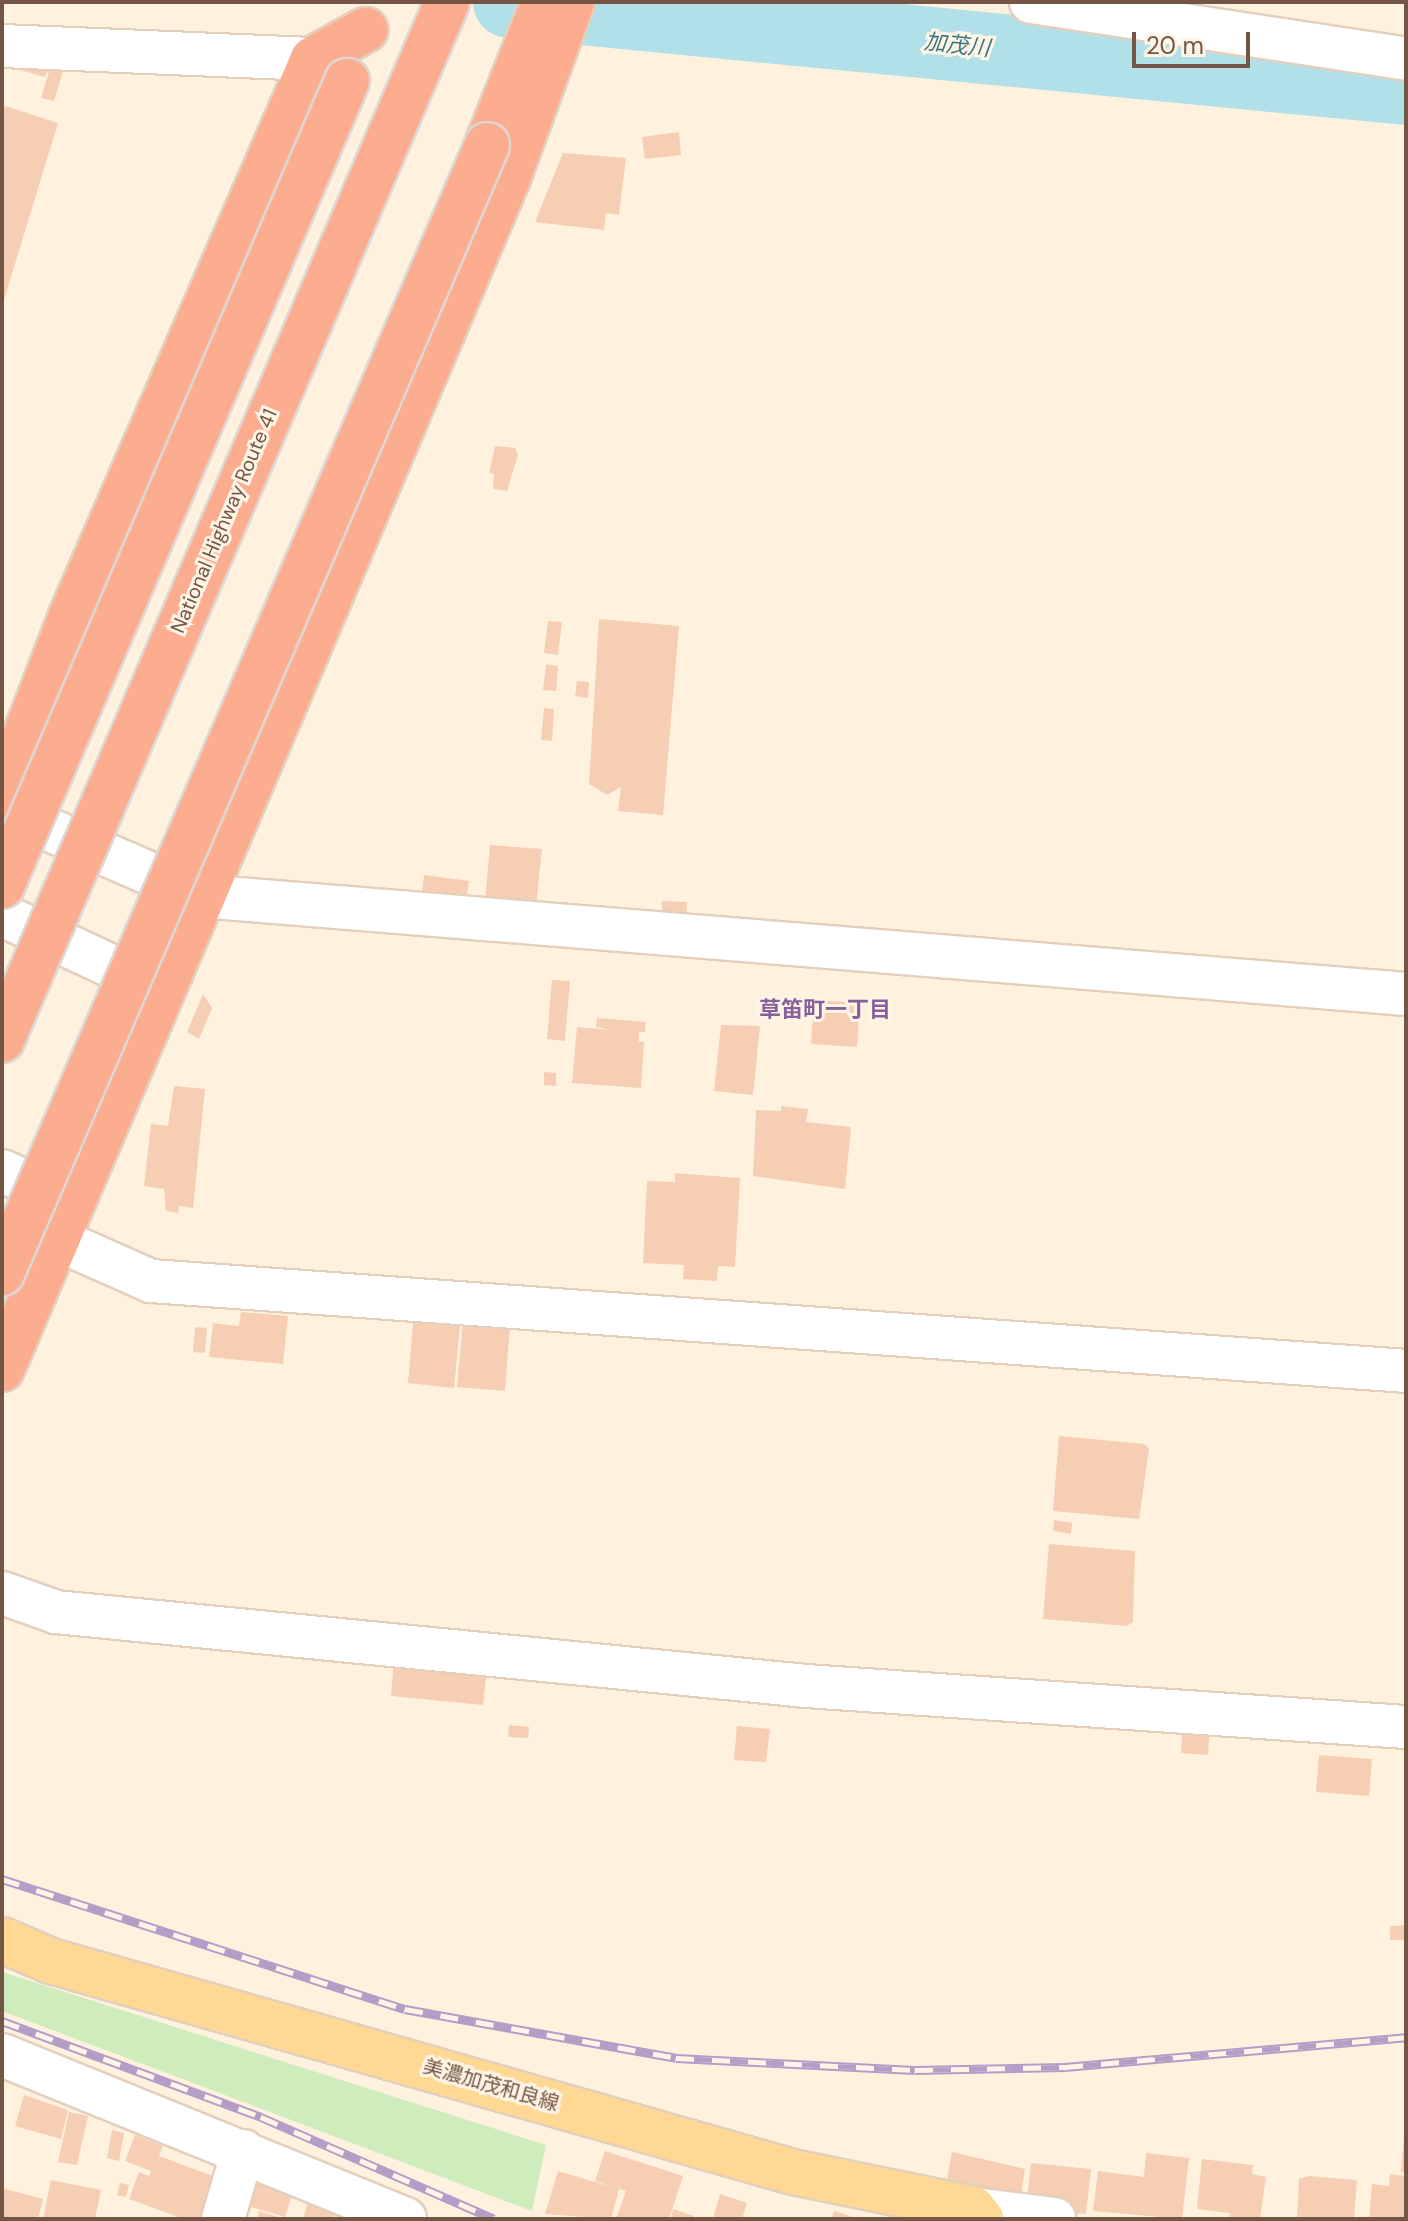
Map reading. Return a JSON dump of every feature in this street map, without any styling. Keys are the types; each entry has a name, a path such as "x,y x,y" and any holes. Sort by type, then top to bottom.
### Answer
{"highway":[{"name":"National Highway Route 41","path":"2,989 422,2"},
{"name":"National Highway Route 41","path":"2,1040 447,2"},
{"path":"2,1369 163,990 537,60 544,2"},
{"path":"2,1273 487,145 572,2"},
{"path":"2,796 71,616 330,70 371,14"},
{"path":"2,886 330,70"}],"main road":[{"name":"美濃加茂和良線","path":"2,1940 51,1961 793,2172 977,2214"}],"street":[{"path":"1031,2 1406,59"},
{"path":"2,46 330,70"},
{"path":"2,809 201,896 1406,994"},
{"path":"2,915 163,990"},
{"path":"2,1171 64,1221 151,1281 1406,1371"},
{"path":"2,1593 56,1612 790,1684 1406,1727"},
{"path":"2,2055 405,2219"},
{"path":"223,2219 243,2151"},
{"path":"977,2214 1054,2219"}],"green space":[{"path":"2,1972 546,2145 532,2211 2,2011"}],"building":[{"path":"50,63 45,77 2,65"},
{"path":"51,65 64,68 54,101 41,98"},
{"path":"2,105 58,123 3,303 2,303"},
{"path":"679,132 681,155 645,159 642,137"},
{"path":"563,153 626,158 619,215 606,213 604,230 535,222"},
{"path":"495,446 515,448 518,455 507,491 493,489 494,474 489,473"},
{"path":"599,619 679,626 663,815 618,811 621,787 607,795 589,784"},
{"path":"548,621 562,622 558,655 544,653"},
{"path":"546,664 558,666 556,691 543,690"},
{"path":"577,681 589,682 588,698 575,696"},
{"path":"544,708 554,709 552,741 541,740"},
{"path":"490,845 542,849 536,905 485,901"},
{"path":"424,875 469,881 466,900 422,894"},
{"path":"662,901 687,902 686,922 662,920"},
{"path":"552,980 570,981 565,1041 547,1039"},
{"path":"203,994 212,1008 199,1039 187,1032"},
{"path":"814,1000 860,1003 857,1047 811,1044"},
{"path":"597,1018 646,1022 645,1032 639,1032 639,1042 644,1042 641,1088 572,1083 577,1027 611,1030 596,1027"},
{"path":"721,1025 760,1026 753,1095 714,1091"},
{"path":"544,1072 556,1073 556,1086 544,1085"},
{"path":"174,1086 205,1089 193,1208 179,1206 178,1213 166,1211 164,1189 144,1186 151,1124 168,1126"},
{"path":"781,1106 808,1109 806,1122 851,1127 845,1189 753,1176 756,1110 781,1111"},
{"path":"675,1173 740,1178 735,1267 718,1266 717,1281 683,1279 684,1265 643,1263 647,1181 675,1182"},
{"path":"414,1311 461,1316 454,1388 408,1383"},
{"path":"241,1312 288,1316 283,1364 209,1357 213,1323 239,1326"},
{"path":"463,1321 510,1325 505,1391 457,1387"},
{"path":"195,1327 207,1328 205,1353 193,1352"},
{"path":"1059,1436 1145,1444 1149,1449 1139,1519 1053,1511"},
{"path":"1054,1520 1072,1523 1071,1534 1053,1531"},
{"path":"1049,1544 1135,1551 1133,1622 1127,1626 1043,1619"},
{"path":"394,1661 487,1670 483,1705 391,1696"},
{"path":"1183,1724 1210,1726 1208,1755 1181,1753"},
{"path":"509,1725 529,1727 528,1738 508,1737"},
{"path":"737,1726 770,1729 766,1762 734,1760"},
{"path":"1319,1755 1372,1759 1369,1796 1316,1792"},
{"path":"1406,1925 1406,1940 1390,1940 1390,1926"},
{"path":"24,2095 68,2110 61,2139 15,2126"},
{"path":"69,2112 88,2116 77,2165 58,2162"},
{"path":"112,2130 124,2133 119,2161 107,2158"},
{"path":"135,2135 163,2146 159,2156 213,2176 210,2187 215,2189 203,2219 184,2219 129,2199 139,2172 149,2176 151,2171 125,2161"},
{"path":"1404,2135 1406,2172 1401,2172"},
{"path":"605,2151 683,2176 669,2219 616,2219 626,2191 619,2189 611,2219 545,2214 558,2171 615,2188 595,2181"},
{"path":"952,2152 1025,2169 1020,2200 946,2186"},
{"path":"1146,2153 1189,2158 1182,2219 1093,2211 1098,2171 1144,2177"},
{"path":"1202,2159 1253,2165 1252,2174 1266,2177 1260,2219 1229,2219 1230,2213 1197,2209"},
{"path":"1031,2163 1091,2169 1086,2214 1026,2208"},
{"path":"1390,2174 1406,2176 1406,2219 1369,2219 1372,2184 1389,2186"},
{"path":"250,2176 294,2189 285,2217 241,2204"},
{"path":"1309,2176 1357,2180 1354,2219 1297,2219 1299,2179"},
{"path":"51,2180 101,2190 95,2219 43,2219"},
{"path":"120,2183 129,2185 126,2197 117,2195"},
{"path":"2,2188 43,2199 38,2219 2,2219"},
{"path":"720,2194 747,2203 742,2219 713,2219"},
{"path":"309,2199 337,2208 334,2219 303,2219"},
{"path":"673,2209 694,2216 693,2219 671,2219"},
{"path":"259,2211 281,2218 281,2219 257,2219"},
{"path":"834,2211 856,2218 856,2219 831,2219"}],"waterway":[{"name":"加茂川","path":"509,2 1406,89"}],"railway":[{"path":"2,1879 405,2009 676,2058 915,2070 1065,2067 1406,2037"},
{"path":"2,2021 261,2117 494,2219"}],"district":[{"name":"草笛町一丁目","path":"825,1010"}]}
